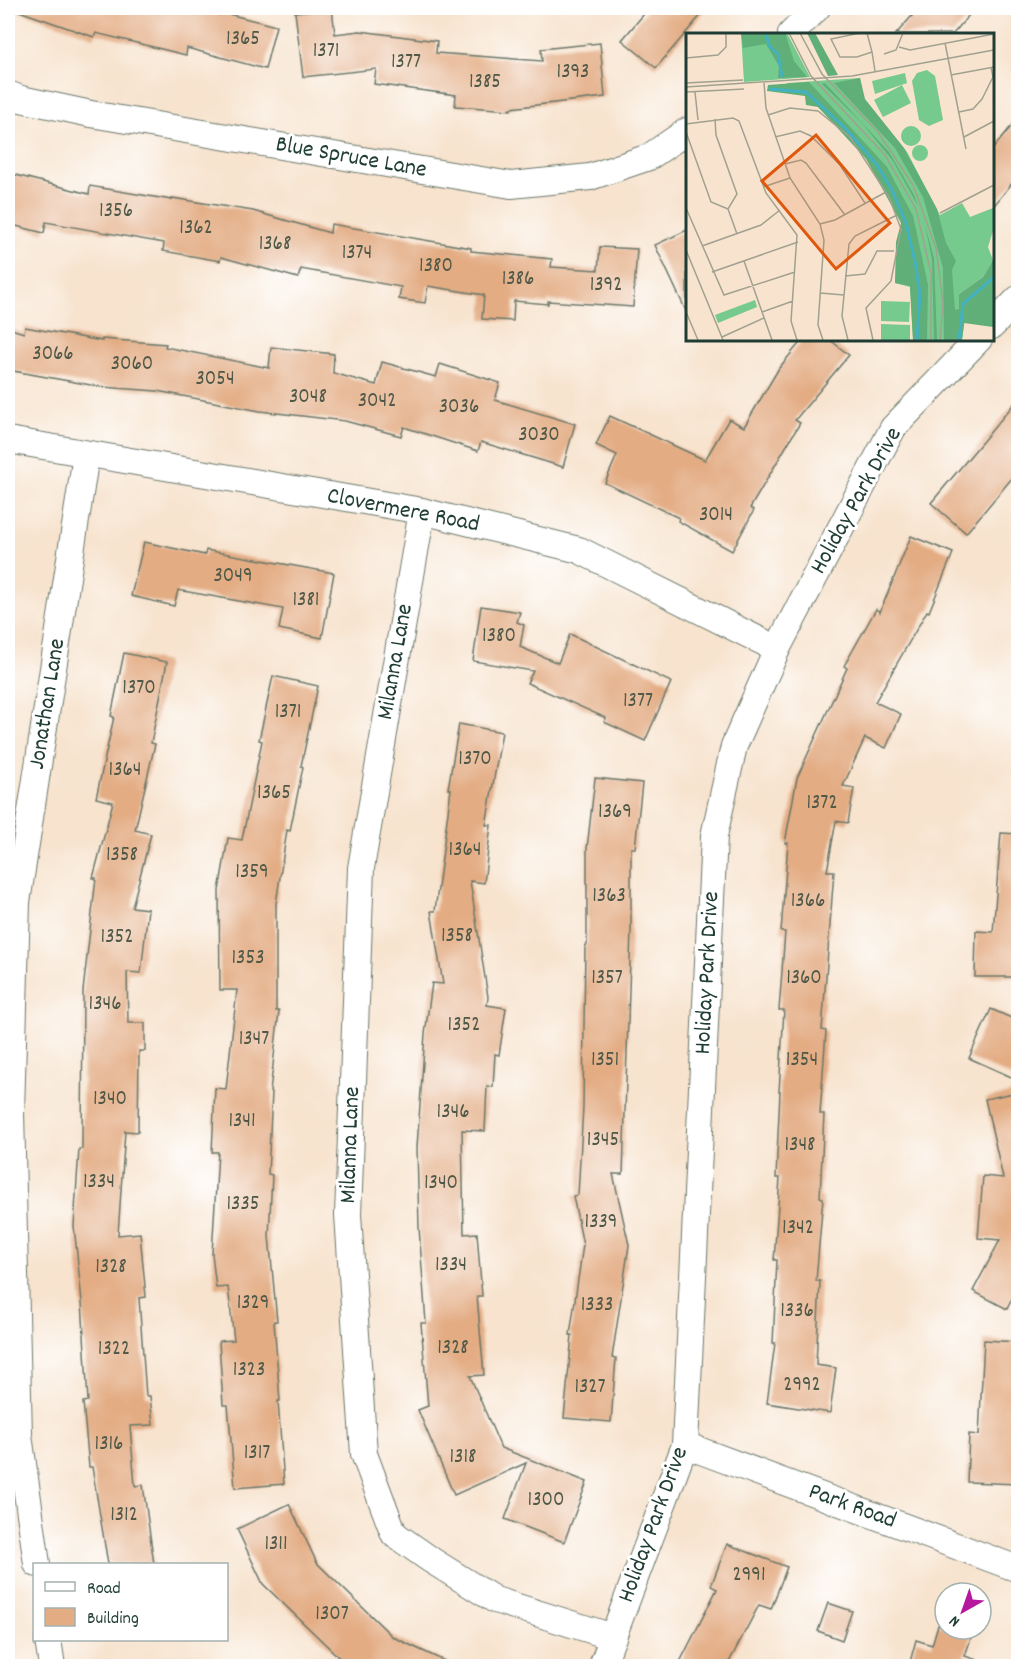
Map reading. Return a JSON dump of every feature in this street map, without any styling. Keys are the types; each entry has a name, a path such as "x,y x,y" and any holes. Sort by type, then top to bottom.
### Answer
{"street":[{"path":"792,33 817,8"},
{"name":"Blue Spruce Lane","path":"8,94 21,99 91,114 511,185 590,177 649,157 686,132"},
{"path":"993,325 1018,299"},
{"name":"Holiday Park Drive","path":"602,1666 685,1445 714,836 735,746 777,649 893,428 978,340"},
{"name":"Clovermere Road","path":"8,440 422,511 579,550 777,649"},
{"name":"Jonathan Lane","path":"37,1563 19,1435 11,1112 17,902 86,455"},
{"name":"Milanna Lane","path":"422,511 361,868 348,1215 364,1454 394,1534 495,1600 613,1637"},
{"name":"Park Road","path":"685,1445 1018,1569"},
{"path":"48,1641 52,1666"}],"building":[{"path":"20,8 189,8 220,15 220,12 276,26 265,69 187,48 186,55 96,33 94,37 19,11"},
{"path":"332,8 335,34 360,31 437,41 436,53 542,61 541,49 600,43 605,97 511,108 511,110 455,106 456,95 374,84 376,69 303,77 295,12"},
{"path":"649,8 707,8 656,68 622,40"},
{"path":"919,8 975,8 954,33 897,33"},
{"path":"1018,118 1018,176 993,207 993,149"},
{"path":"8,173 89,194 90,186 253,211 330,233 331,224 471,248 471,251 552,259 551,267 598,270 600,247 637,249 633,307 514,301 513,321 482,319 484,295 428,286 425,303 399,299 401,287 301,269 298,278 221,257 220,261 163,251 164,243 46,222 44,233 8,224"},
{"path":"686,230 686,311 655,245"},
{"path":"25,327 102,341 102,339 166,344 165,347 269,368 271,347 334,354 333,373 376,385 382,362 436,377 440,364 500,383 495,400 575,424 563,467 481,442 478,451 404,427 401,436 345,421 260,411 157,391 102,387 8,370 8,328 24,333"},
{"path":"802,340 830,340 849,355 795,420 800,423 750,508 754,510 732,551 678,521 679,518 605,483 617,455 596,445 610,416 705,460 729,419 744,427 779,368"},
{"path":"1018,399 1018,471 966,533 931,503"},
{"path":"911,536 953,553 929,612 927,611 875,702 901,714 886,748 865,738 843,786 854,788 848,823 836,821 827,871 834,871 822,1030 826,1031 820,1114 824,1114 820,1197 823,1198 816,1281 820,1281 816,1365 836,1368 830,1413 767,1403 775,1343 773,1343 777,1260 774,1260 780,1178 776,1178 784,1010 779,1010 785,932 781,932 788,843 785,843 797,778 847,668 844,666 876,609 880,612"},
{"path":"144,542 205,555 206,550 334,573 322,638 279,629 283,609 178,590 174,606 131,596"},
{"path":"481,606 520,612 517,622 524,625 520,647 558,663 570,634 671,682 645,741 604,722 606,718 527,683 533,671 473,661"},
{"path":"124,653 167,662 151,743 155,744 135,830 151,834 132,907 148,909 141,973 127,972 128,1023 145,1023 145,1051 139,1051 138,1132 125,1131 118,1235 140,1233 146,1297 139,1298 146,1396 150,1396 153,1425 130,1426 135,1486 143,1485 154,1563 108,1563 92,1467 89,1467 83,1402 88,1401 82,1302 74,1226 79,1149 82,1149 83,991 96,878 93,878 113,802 96,798 114,717 111,716"},
{"path":"273,676 318,686 290,831 287,830 276,904 276,1011 279,1011 270,1092 272,1092 268,1174 272,1175 269,1236 277,1321 274,1321 284,1484 235,1488 228,1405 223,1405 219,1341 234,1340 228,1287 216,1288 212,1254 218,1152 212,1152 215,1088 226,1089 237,990 220,990 219,891 228,838 242,840 262,741 259,740"},
{"path":"459,724 502,732 486,825 491,825 484,883 470,881 488,997 487,1005 506,1008 499,1055 495,1054 493,1087 487,1086 485,1131 462,1130 464,1234 477,1233 482,1296 477,1296 484,1375 470,1376 501,1448 587,1482 564,1542 505,1519 526,1463 454,1495 418,1410 428,1406 421,1323 426,1323 419,1228 417,1147 425,1034 432,983 443,984 431,911 435,911 451,789 448,789"},
{"path":"595,778 642,783 635,848 631,848 631,930 623,1174 613,1174 629,1245 612,1358 616,1358 611,1422 564,1418 572,1335 570,1335 583,1245 573,1196 578,1195 583,1107 587,849"},
{"path":"1001,833 1018,834 1018,977 975,977 976,931 993,932"},
{"path":"991,1009 1018,1021 1018,1080 969,1058"},
{"path":"1018,1092 1018,1286 1007,1309 973,1291 1000,1240 978,1238 983,1176 1003,1178 985,1099"},
{"path":"984,1340 1018,1342 1016,1436 1018,1436 1018,1484 967,1482 969,1434 979,1435"},
{"path":"289,1504 317,1563 393,1637 455,1666 348,1666 263,1584 237,1529"},
{"path":"727,1544 787,1567 771,1609 759,1605 727,1666 678,1666 717,1589 711,1586"},
{"path":"828,1603 852,1611 842,1640 818,1631"},
{"path":"916,1640 932,1645 933,1641 970,1641 965,1656 983,1662 982,1666 923,1666 910,1662"}]}
